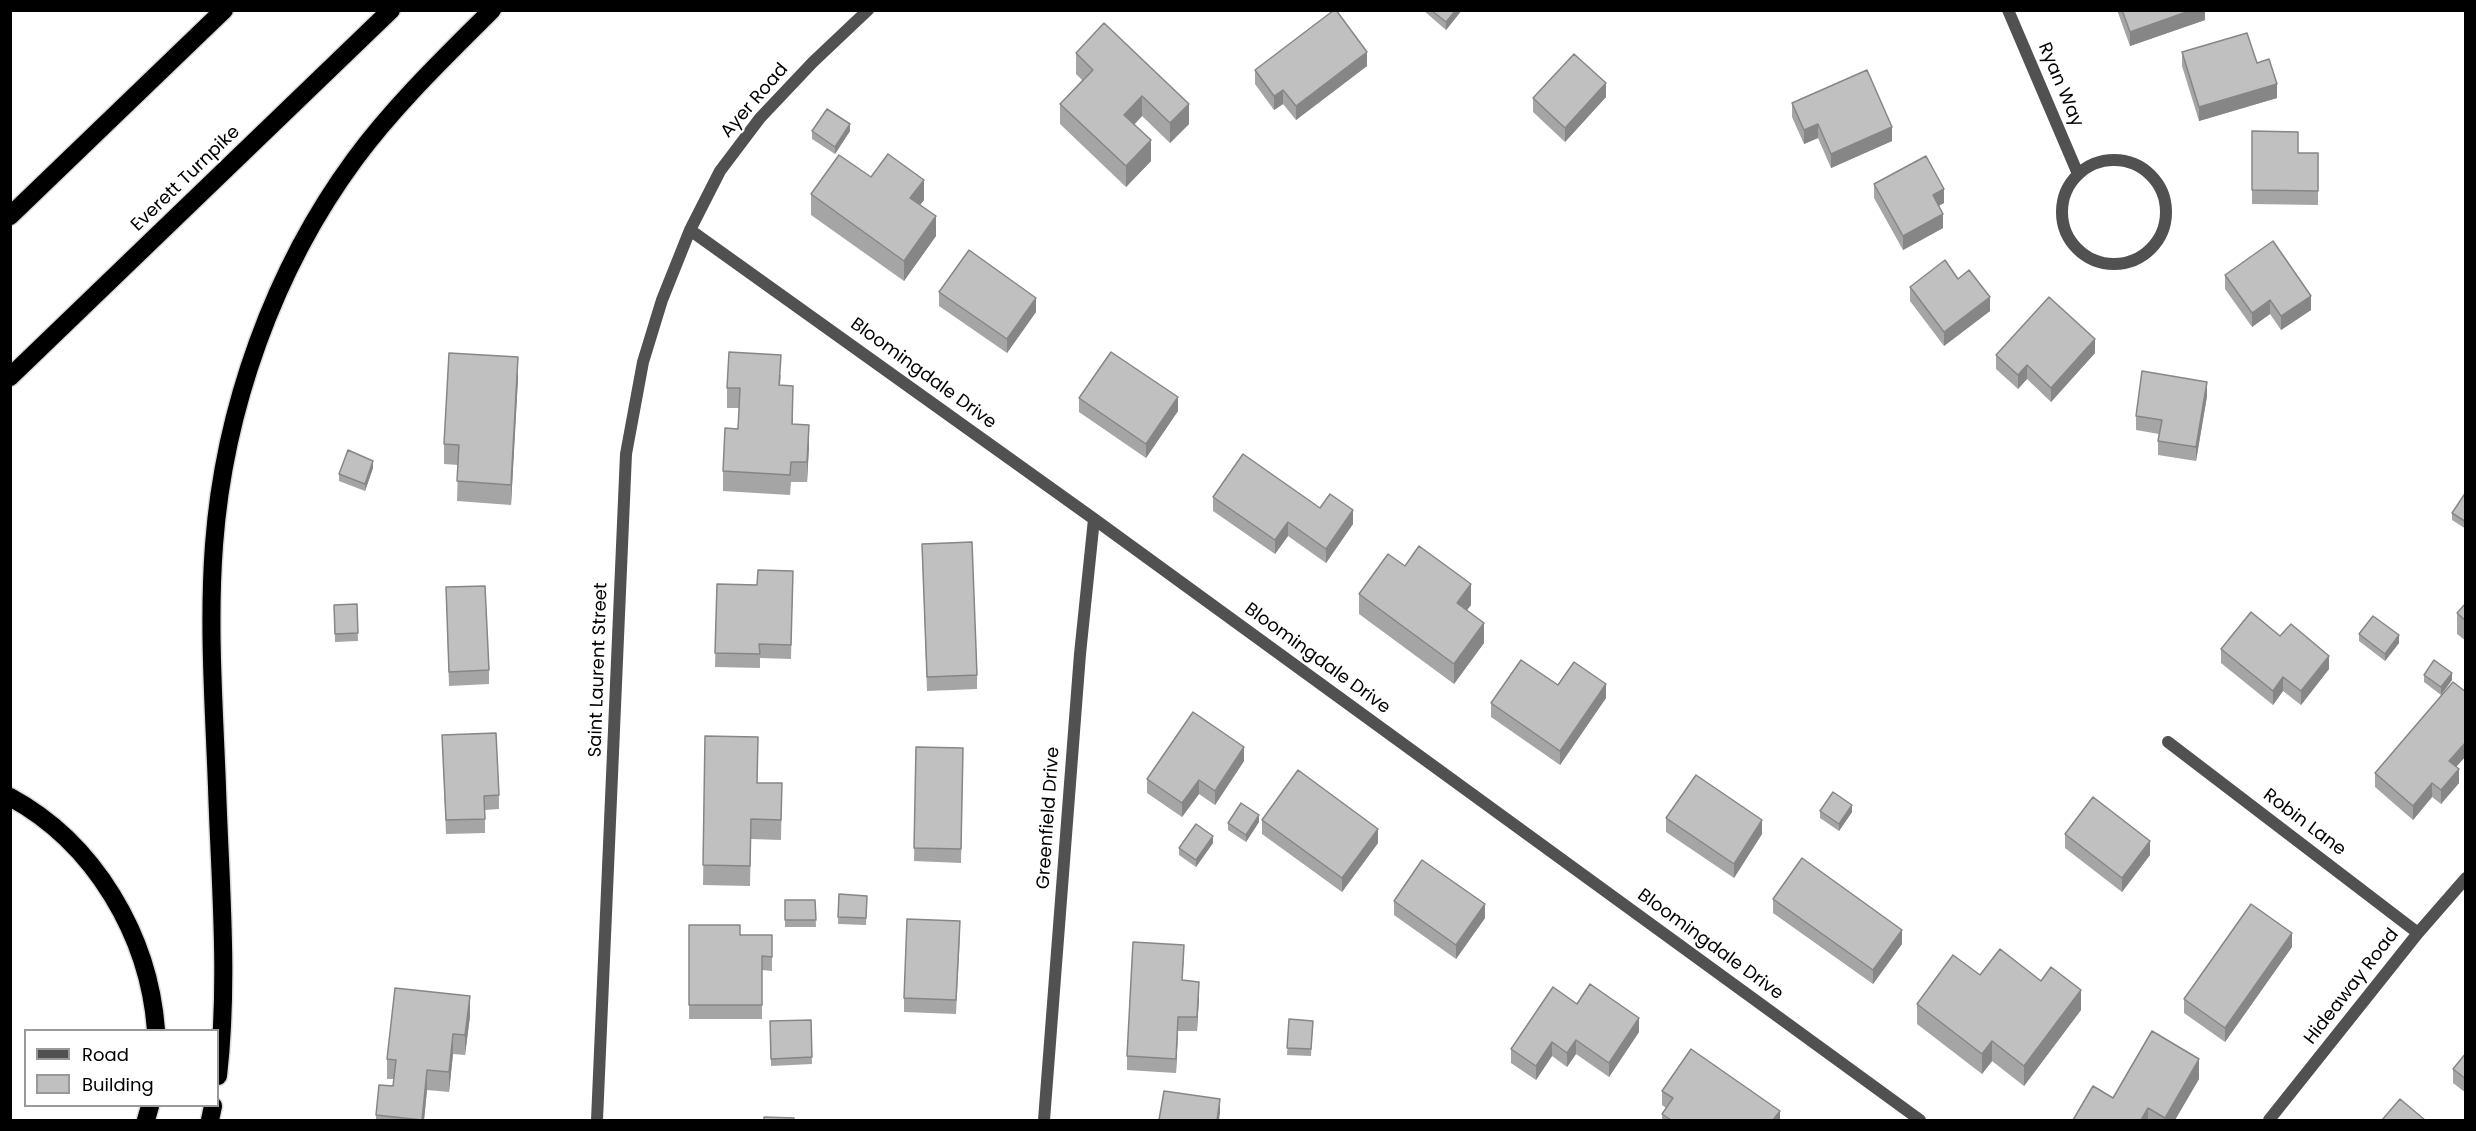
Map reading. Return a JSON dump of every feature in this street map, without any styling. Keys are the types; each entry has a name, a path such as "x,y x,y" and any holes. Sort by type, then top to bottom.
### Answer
{"highway":[{"path":"10,216 224,10"},
{"name":"Everett Turnpike","path":"10,377 391,10"},
{"path":"219,1062 222,1022 222,958 211,595 217,515 232,432 256,349 275,301 299,251 327,202 354,160 389,117 492,10"},
{"path":"10,797 57,829 86,860 112,895 140,952 151,991 156,1029"}],"street":[{"name":"Ayer Road","path":"690,230 720,171 760,118 813,62 868,10"},
{"name":"Ryan Way","path":"2008,10 2078,174"},
{"path":"2108,160 2125,161 2140,167 2153,178 2162,192 2165,208 2164,225 2157,240 2146,253 2130,261 2113,264 2095,260 2080,252 2069,238 2063,222 2062,204 2067,188 2078,174 2092,164 2108,160"},
{"name":"Bloomingdale Drive","path":"690,230 1094,519 1920,1120"},
{"name":"Saint Laurent Street","path":"597,1120 626,454 644,362 662,300 690,230"},
{"name":"Greenfield Drive","path":"1044,1120 1080,654 1094,519"},
{"name":"Robin Lane","path":"2168,742 2418,933"},
{"name":"Hideaway Road","path":"2269,1120 2418,933 2466,878"}],"building":[{"path":"1334,10 1367,52 1296,106 1283,90 1274,96 1255,70"},
{"path":"1431,10 1456,10 1446,22"},
{"path":"2122,10 2192,10 2130,32"},
{"path":"1104,23 1189,104 1170,123 1142,96 1124,115 1151,140 1126,166 1060,104 1093,70 1076,53"},
{"path":"2247,33 2257,63 2269,59 2277,84 2199,107 2182,52"},
{"path":"1574,54 1606,83 1565,128 1533,98"},
{"path":"1867,70 1892,127 1831,154 1818,124 1804,130 1792,103"},
{"path":"827,109 850,124 835,147 812,131"},
{"path":"2252,131 2298,132 2298,153 2318,153 2318,191 2252,190"},
{"path":"888,154 924,180 910,198 936,216 904,261 811,194 839,155 871,177"},
{"path":"1926,156 1944,189 1933,195 1943,214 1903,236 1874,184"},
{"path":"2273,241 2311,296 2281,316 2270,300 2252,313 2225,275"},
{"path":"969,250 1036,298 1007,339 939,292"},
{"path":"1945,260 1958,279 1969,270 1990,297 1944,332 1910,287"},
{"path":"2049,297 2095,339 2051,388 2027,365 2018,375 1996,355"},
{"path":"729,352 781,355 779,385 793,386 792,424 809,425 807,462 791,462 790,475 723,471 725,428 738,429 740,388 727,388"},
{"path":"1111,352 1178,397 1146,444 1079,398"},
{"path":"449,353 518,357 511,485 457,481 459,445 444,444"},
{"path":"2142,371 2207,382 2196,447 2158,441 2162,420 2136,416"},
{"path":"348,450 373,461 365,484 339,474"},
{"path":"1243,454 1320,508 1330,494 1353,510 1326,549 1288,522 1275,540 1213,497"},
{"path":"2466,492 2466,522 2452,513"},
{"path":"972,542 977,675 927,677 922,544"},
{"path":"1419,546 1471,584 1457,603 1484,623 1454,664 1359,594 1388,554 1405,566"},
{"path":"758,570 793,571 791,645 759,644 760,654 715,653 717,584 757,585"},
{"path":"485,586 489,670 449,672 446,587"},
{"path":"2466,603 2466,621 2457,613"},
{"path":"357,604 358,633 335,634 334,605"},
{"path":"2251,612 2280,636 2291,624 2329,656 2301,691 2283,677 2273,691 2221,649"},
{"path":"2373,616 2399,635 2385,654 2359,634"},
{"path":"1521,660 1558,685 1574,662 1606,684 1560,751 1491,703"},
{"path":"2434,660 2452,673 2441,687 2424,675"},
{"path":"2453,682 2466,692 2466,742 2449,761 2459,769 2441,790 2432,783 2413,806 2375,773"},
{"path":"1193,712 1244,747 1215,791 1199,780 1182,803 1147,779"},
{"path":"496,733 499,795 484,796 485,819 446,820 442,735"},
{"path":"705,736 758,737 757,783 782,783 781,820 751,819 750,866 703,865"},
{"path":"916,747 963,748 961,849 914,848"},
{"path":"1298,770 1378,829 1342,878 1262,820"},
{"path":"1696,775 1762,820 1734,864 1666,818"},
{"path":"1833,792 1852,805 1839,824 1820,811"},
{"path":"2093,797 2150,841 2122,878 2065,834"},
{"path":"1241,803 1259,815 1246,835 1228,823"},
{"path":"1196,824 1213,836 1196,860 1179,848"},
{"path":"1802,858 1902,930 1873,970 1773,899"},
{"path":"1422,860 1485,904 1456,945 1394,901"},
{"path":"839,894 867,896 866,918 838,917"},
{"path":"785,900 815,900 816,920 785,920"},
{"path":"2251,904 2292,933 2225,1028 2184,999"},
{"path":"907,919 960,921 956,1000 904,998"},
{"path":"689,925 740,925 740,935 772,935 772,957 762,956 762,1005 689,1005"},
{"path":"1133,942 1184,945 1182,980 1199,982 1197,1017 1178,1017 1176,1059 1127,1056"},
{"path":"2000,949 2041,981 2051,967 2081,990 2024,1066 1992,1041 1982,1054 1917,1004 1953,955 1980,975"},
{"path":"1590,984 1639,1018 1609,1063 1576,1040 1567,1053 1552,1042 1536,1066 1511,1049 1553,987 1577,1004"},
{"path":"395,988 470,996 465,1035 453,1034 449,1072 427,1070 422,1120 376,1115 379,1085 393,1086 396,1060 387,1059"},
{"path":"1289,1019 1313,1021 1311,1049 1287,1048"},
{"path":"811,1020 812,1057 771,1059 770,1021"},
{"path":"2152,1031 2199,1059 2165,1118 2148,1108 2141,1120 2073,1120 2093,1086 2113,1098"},
{"path":"1691,1049 1780,1111 1773,1120 1671,1120 1662,1114 1673,1098 1662,1091"},
{"path":"2466,1053 2466,1079 2453,1069"},
{"path":"1164,1091 1220,1099 1217,1120 1159,1120"},
{"path":"2400,1099 2425,1120 2382,1120"},
{"path":"764,1117 794,1118 794,1120 764,1120"}]}
